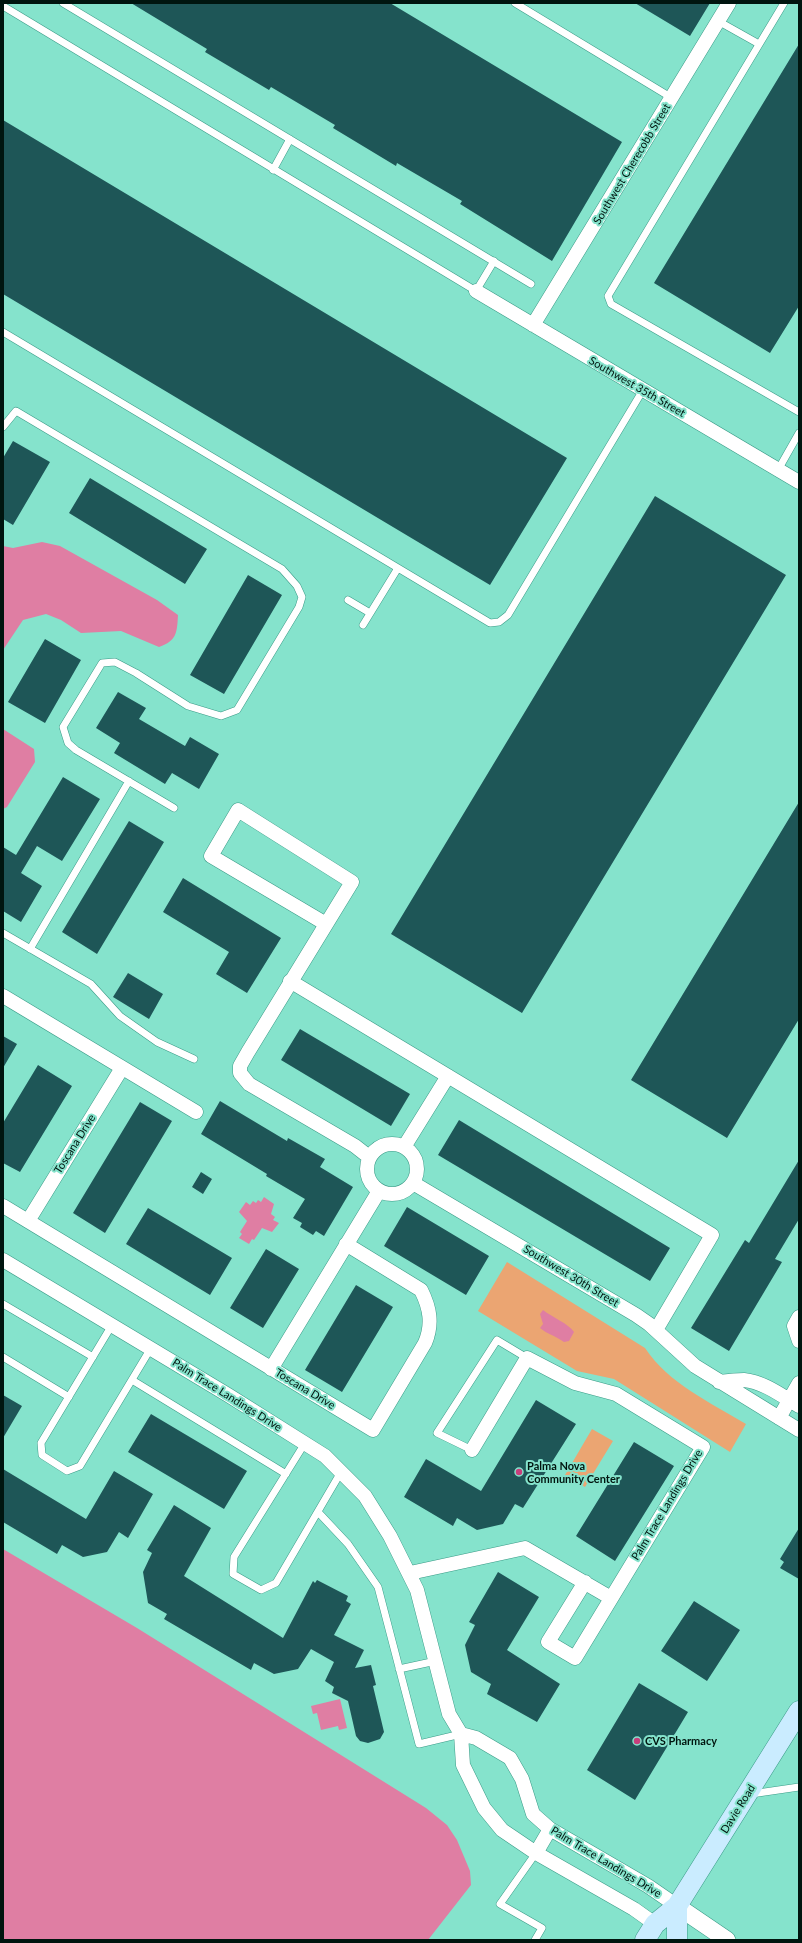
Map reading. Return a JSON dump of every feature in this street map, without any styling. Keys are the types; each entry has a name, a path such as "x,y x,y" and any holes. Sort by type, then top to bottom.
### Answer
{"main road":[{"name":"Davie Road","path":"650,1932 677,1906 799,1711"},
{"path":"677,1906 678,1940"}],"street":[{"name":"Southwest Cherecobb Street","path":"533,325 729,3"},
{"name":"Southwest 35th Street","path":"476,291 799,482"},
{"path":"326,924 211,856 238,810 352,882 326,924 290,981 240,1066 240,1073 248,1084 355,1146 369,1157"},
{"path":"290,981 712,1235 656,1330"},
{"path":"3,996 196,1112"},
{"name":"Toscana Drive","path":"28,1221 122,1068"},
{"path":"404,1147 448,1076"},
{"path":"389,1143 404,1147 412,1153 418,1168 413,1183 406,1190 398,1194 388,1194 379,1191 371,1184 367,1176 369,1157 378,1148 389,1143"},
{"name":"Southwest 30th Street","path":"413,1183 636,1315 656,1330 695,1366 799,1430"},
{"path":"271,1369 379,1191"},
{"name":"Toscana Drive","path":"3,1206 373,1430 425,1343 430,1331 430,1322 425,1299 421,1290 346,1244"},
{"name":"Palm Trace Landings Drive","path":"3,1260 151,1348 305,1443 324,1456 365,1496 390,1536 410,1573 417,1590 449,1714 461,1734 463,1765 484,1808 502,1830 536,1853 634,1909 650,1932"},
{"path":"799,1316 794,1326 799,1341"},
{"path":"472,1450 527,1358"},
{"name":"Palm Trace Landings Drive","path":"527,1358 575,1383 616,1394 703,1448 575,1658 548,1642 585,1582"},
{"path":"719,1382 744,1380 754,1382 766,1386 794,1403"},
{"path":"779,1418 794,1403 799,1383"},
{"path":"410,1573 526,1548 611,1598"},
{"name":"Palm Trace Landings Drive","path":"461,1734 476,1738 510,1758 522,1779 533,1814 550,1829 648,1886 677,1906"},
{"path":"536,1853 550,1829"},
{"path":"677,1906 727,1940"},
{"path":"650,1932 678,1940"}],"lane":[{"path":"63,3 531,284"},
{"path":"515,3 672,98"},
{"path":"784,3 608,296 610,304 799,412"},
{"path":"3,6 476,291 494,261"},
{"path":"718,21 759,44"},
{"path":"273,170 290,139"},
{"path":"3,332 490,623 499,622 508,615 643,390"},
{"path":"3,427 16,411 282,569 297,586 302,597 300,606 237,710 221,716 188,706 136,673 115,662 102,663 63,727 68,742 76,750 174,808"},
{"path":"778,470 799,433"},
{"path":"363,624 398,568"},
{"path":"348,600 370,613"},
{"path":"30,949 129,781"},
{"path":"3,933 91,984 120,1016 157,1042 194,1059"},
{"path":"3,1304 93,1357"},
{"path":"112,1325 41,1442 42,1455 67,1471 80,1466 151,1348"},
{"path":"472,1450 437,1433 497,1340 527,1358"},
{"path":"3,1357 69,1397"},
{"path":"132,1380 286,1474"},
{"path":"305,1443 234,1557 233,1574 261,1590 276,1582 341,1472"},
{"path":"318,1512 348,1544 378,1587 418,1744 461,1734"},
{"path":"399,1669 436,1661"},
{"path":"747,1794 799,1788"},
{"path":"535,1940 542,1928 500,1904 536,1853"}],"shaded area":[{"path":"42,542 60,546 157,600 178,615 176,631 173,639 165,645 159,647 121,631 81,633 61,620 46,614 23,620 3,650 3,546 13,548"},
{"path":"3,729 34,749 35,762 7,807 3,809"},
{"path":"264,1197 274,1204 271,1214 275,1217 273,1220 279,1223 272,1232 262,1228 254,1240 252,1239 249,1244 239,1238 242,1234 240,1232 247,1221 239,1212 246,1202 250,1205 253,1201 256,1203 258,1200 261,1202"},
{"path":"507,1262 645,1348 655,1361 678,1382 746,1424 730,1452 614,1379 577,1371 478,1311"},
{"path":"543,1310 572,1329 574,1332 569,1341 564,1342 540,1328 543,1324 540,1314"},
{"path":"592,1429 613,1441 585,1487 565,1475"},
{"path":"3,1549 137,1628 426,1808 447,1825 457,1840 470,1871 471,1885 428,1940 3,1940"},
{"path":"340,1699 347,1728 339,1730 338,1726 321,1730 317,1713 313,1714 311,1706"}],"building":[{"path":"131,3 390,3 622,142 552,261 460,204 462,201 397,163 396,166 333,128 335,125 271,87 269,90 205,52 207,49"},
{"path":"635,3 710,3 690,36"},
{"path":"799,44 799,306 770,353 654,283"},
{"path":"3,120 567,458 490,585 3,294"},
{"path":"13,441 50,462 13,525 3,519 3,458"},
{"path":"90,478 207,549 185,584 69,513"},
{"path":"655,496 786,575 522,1013 391,934"},
{"path":"248,575 282,595 224,694 190,675"},
{"path":"45,639 81,660 45,723 8,702"},
{"path":"118,692 146,708 139,719 185,746 190,737 219,754 199,789 172,773 165,784 114,753 120,743 96,728"},
{"path":"63,777 100,799 62,861 37,846 21,873 42,886 21,922 3,911 3,847 16,855"},
{"path":"799,802 799,1019 727,1138 631,1080"},
{"path":"129,821 164,842 97,954 62,932"},
{"path":"183,878 281,938 247,993 216,974 229,952 163,912"},
{"path":"128,973 163,994 149,1019 113,997"},
{"path":"300,1029 410,1094 391,1126 281,1060"},
{"path":"3,1036 17,1044 3,1068"},
{"path":"38,1065 72,1086 20,1172 3,1163 3,1123"},
{"path":"220,1101 287,1141 288,1138 325,1159 320,1167 353,1187 324,1236 316,1231 313,1235 300,1227 302,1223 293,1218 305,1199 201,1134"},
{"path":"140,1102 172,1121 105,1233 73,1213"},
{"path":"459,1120 670,1248 650,1281 438,1155"},
{"path":"799,1160 799,1219 775,1259 782,1262 729,1351 691,1328 745,1240 749,1243"},
{"path":"201,1172 212,1179 203,1194 192,1187"},
{"path":"407,1207 489,1256 466,1295 384,1246"},
{"path":"148,1208 232,1258 210,1295 126,1244"},
{"path":"266,1249 299,1269 263,1328 230,1308"},
{"path":"356,1285 393,1307 342,1392 305,1370"},
{"path":"3,1395 22,1406 3,1438"},
{"name":"Palma Nova Community Center","path":"536,1400 576,1424 523,1508 515,1504 503,1524 477,1530 457,1518 453,1526 404,1497 426,1459 481,1491"},
{"path":"151,1414 247,1471 224,1509 128,1452"},
{"path":"634,1442 674,1466 615,1561 576,1536"},
{"path":"3,1469 86,1519 114,1471 153,1494 128,1538 119,1532 107,1552 83,1557 62,1545 57,1554 3,1522"},
{"path":"174,1505 211,1528 184,1576 283,1638 313,1581 315,1583 317,1580 348,1596 346,1601 351,1604 334,1635 364,1650 355,1668 371,1665 376,1685 373,1686 384,1732 380,1739 368,1743 360,1741 356,1736 348,1701 332,1693 334,1687 325,1681 334,1662 311,1649 298,1669 274,1674 254,1663 251,1670 164,1619 167,1614 148,1603 143,1572 152,1553 147,1550"},
{"path":"799,1528 799,1579 780,1568 784,1562 780,1559"},
{"path":"498,1572 539,1597 507,1650 560,1684 537,1722 487,1694 491,1684 471,1672 465,1645 475,1625 469,1622"},
{"path":"694,1601 740,1630 707,1681 661,1651"},
{"name":"CVS Pharmacy","path":"639,1683 688,1712 635,1800 587,1770"}],"place":[{"name":"Palma Nova Community Center","path":"519,1472"},
{"name":"CVS Pharmacy","path":"637,1741"}]}
